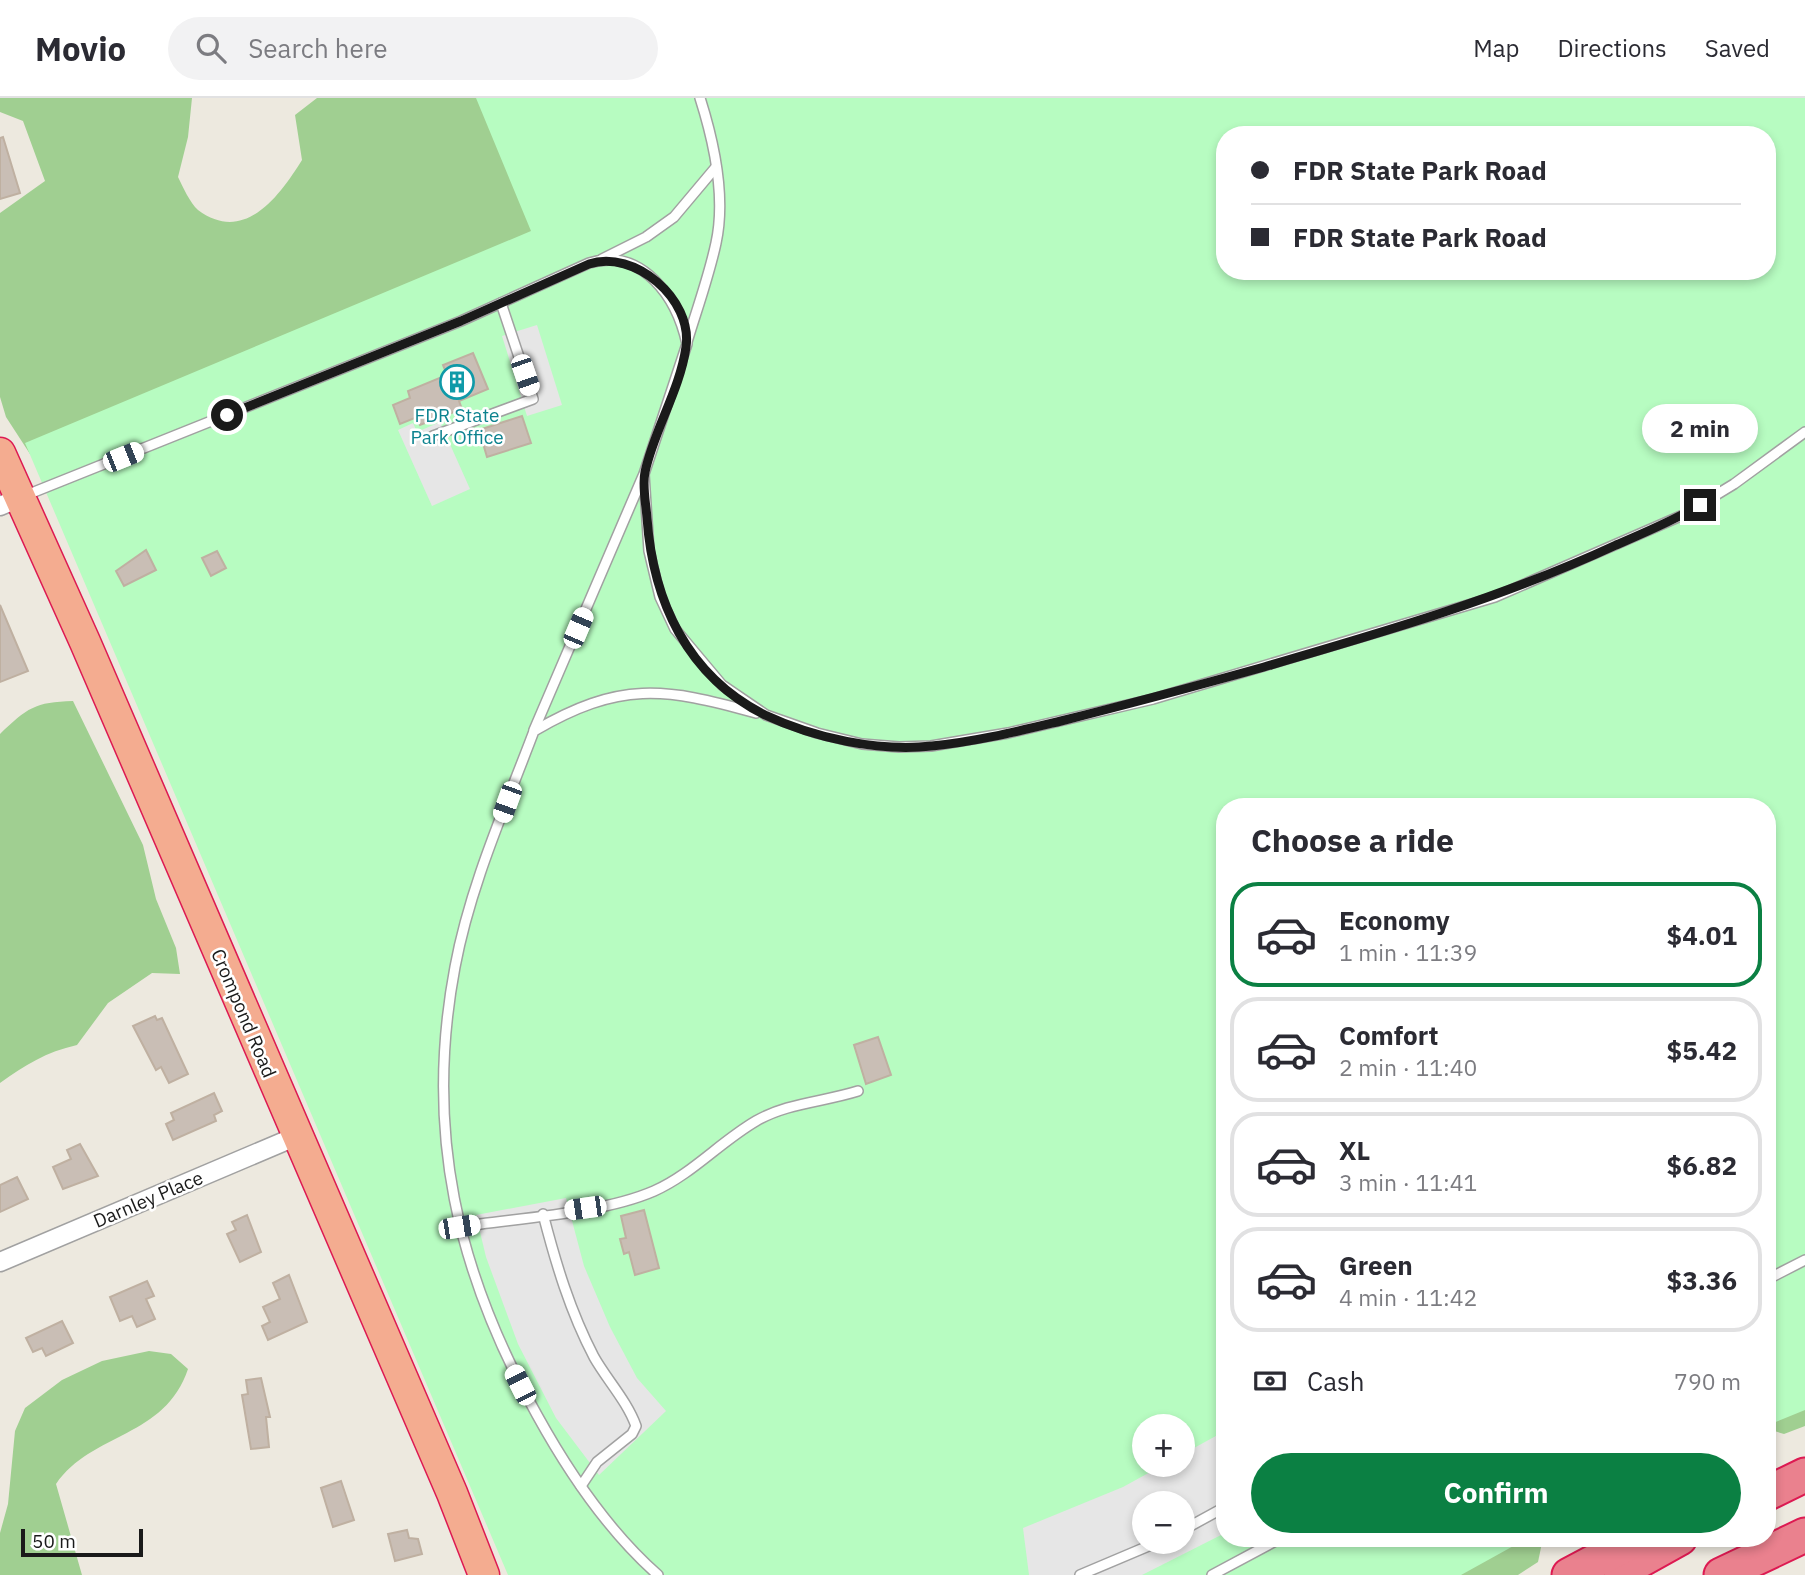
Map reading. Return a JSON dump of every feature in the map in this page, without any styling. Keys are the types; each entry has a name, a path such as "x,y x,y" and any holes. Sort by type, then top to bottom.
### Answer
{"highway":[{"name":"Crompond Road","path":"0,453 10,502 83,638 484,1575"},
{"path":"1776,1474 1805,1469"},
{"path":"1776,1489 1805,1475"},
{"path":"1721,1575 1805,1535"},
{"path":"1569,1575 1622,1547"},
{"path":"1614,1575 1663,1547"},
{"path":"1774,1575 1805,1559"}],"street":[{"name":"Darnley Place","path":"0,1262 297,1136"}],"lane":[{"path":"658,1575 617,1532 581,1486 545,1430 499,1344 459,1227 446,1142 444,1097 448,1016 463,930 534,731 644,474 687,344 717,241 719,208 716,167 700,98"},
{"path":"10,502 501,303 600,260 646,237 674,217 716,167"},
{"path":"600,260 633,266 666,290 679,314 687,344"},
{"path":"433,436 533,399 501,303"},
{"path":"534,731 565,712 595,701 645,691 707,699 862,744 931,747 1008,733 1153,699 1439,616 1560,570 1683,515 1734,484 1805,432"},
{"path":"644,474 649,551 660,597 675,629 722,685 766,715"},
{"path":"459,1227 585,1208 654,1191 687,1172 754,1122 776,1110 858,1091"},
{"path":"543,1214 559,1273 575,1316 595,1359 636,1426 632,1434 597,1462 581,1486"},
{"path":"1776,1275 1805,1260"},
{"path":"1195,1523 1216,1512"},
{"path":"1212,1575 1264,1547"},
{"path":"1080,1575 1132,1553"}],"green space":[{"path":"0,98 192,98 188,137 178,177 198,210 215,219 231,222 246,219 259,211 272,200 293,174 302,160 295,115 317,98 688,98 688,174 30,454 6,417 0,397 0,213 45,181 23,121 0,112"},
{"path":"476,98 1805,98 1805,1410 1776,1422 1776,798 1216,798 1216,1547 1512,1547 1461,1575 508,1575 25,443 531,231"},
{"path":"73,701 143,845 156,899 176,948 180,974 152,973 108,1003 77,1045 36,1060 0,1083 0,734 32,708"},
{"path":"149,1351 171,1354 188,1369 177,1392 163,1409 146,1422 89,1454 71,1467 56,1484 82,1575 0,1575 0,1533 8,1504 15,1431 25,1408 62,1380 102,1361"},
{"path":"1805,1372 1805,1426 1784,1434 1776,1432 1776,1400"},
{"path":"1417,1547 1541,1547 1538,1562 1518,1575 1407,1575"}],"shaded area":[{"path":"537,325 562,405 527,416 502,336"},
{"path":"440,422 470,489 432,506 398,430 413,423 417,432"},
{"path":"566,1198 584,1266 610,1327 637,1378 666,1411 599,1475 556,1418 518,1344 486,1257 476,1215"},
{"path":"1216,1436 1216,1538 1195,1548 1195,1491 1132,1491 1132,1554 1184,1554 1142,1575 1029,1575 1023,1528 1141,1477 1195,1477 1195,1447"}],"building":[{"path":"3,137 20,193 0,199 0,138"},
{"name":"FDR State Park Office","path":"473,353 488,389 459,401 462,409 420,425 417,417 400,424 393,405 410,398 408,391 447,375 443,365"},
{"path":"522,416 531,443 487,457 479,430"},
{"path":"146,550 156,570 124,586 116,571"},
{"path":"217,551 226,568 211,576 202,558"},
{"path":"0,605 28,671 0,682"},
{"path":"155,1016 157,1020 162,1018 188,1074 169,1083 161,1067 156,1070 133,1026"},
{"path":"878,1037 891,1075 866,1084 854,1045"},
{"path":"214,1093 222,1111 214,1115 216,1121 173,1140 166,1124 174,1120 171,1113"},
{"path":"80,1144 98,1176 63,1189 53,1167 71,1159 67,1150"},
{"path":"17,1177 28,1199 0,1212 0,1185"},
{"path":"644,1210 659,1268 635,1275 629,1252 624,1254 620,1239 626,1238 621,1216"},
{"path":"247,1215 261,1252 240,1262 227,1234 236,1230 232,1222"},
{"path":"289,1275 307,1322 268,1340 262,1326 270,1322 263,1307 280,1299 273,1283"},
{"path":"147,1281 154,1296 146,1299 155,1319 137,1327 132,1316 120,1321 110,1297"},
{"path":"62,1321 73,1343 46,1356 42,1348 33,1352 26,1338"},
{"path":"261,1378 270,1417 266,1417 269,1447 251,1449 242,1395 248,1394 246,1380"},
{"path":"341,1481 354,1520 333,1527 321,1488"},
{"path":"407,1530 409,1538 418,1539 422,1554 395,1561 388,1534"}],"place":[{"name":"FDR State Park Office","path":"457,382"}],"route":[{"path":"227,415 461,321 574,269 600,260 633,266 666,290 676,306 687,344 644,474 649,551 660,597 675,629 698,660 722,685 766,715 817,733 862,744 899,747 931,747 1008,733 1153,699 1439,616 1560,570 1700,505"}]}
